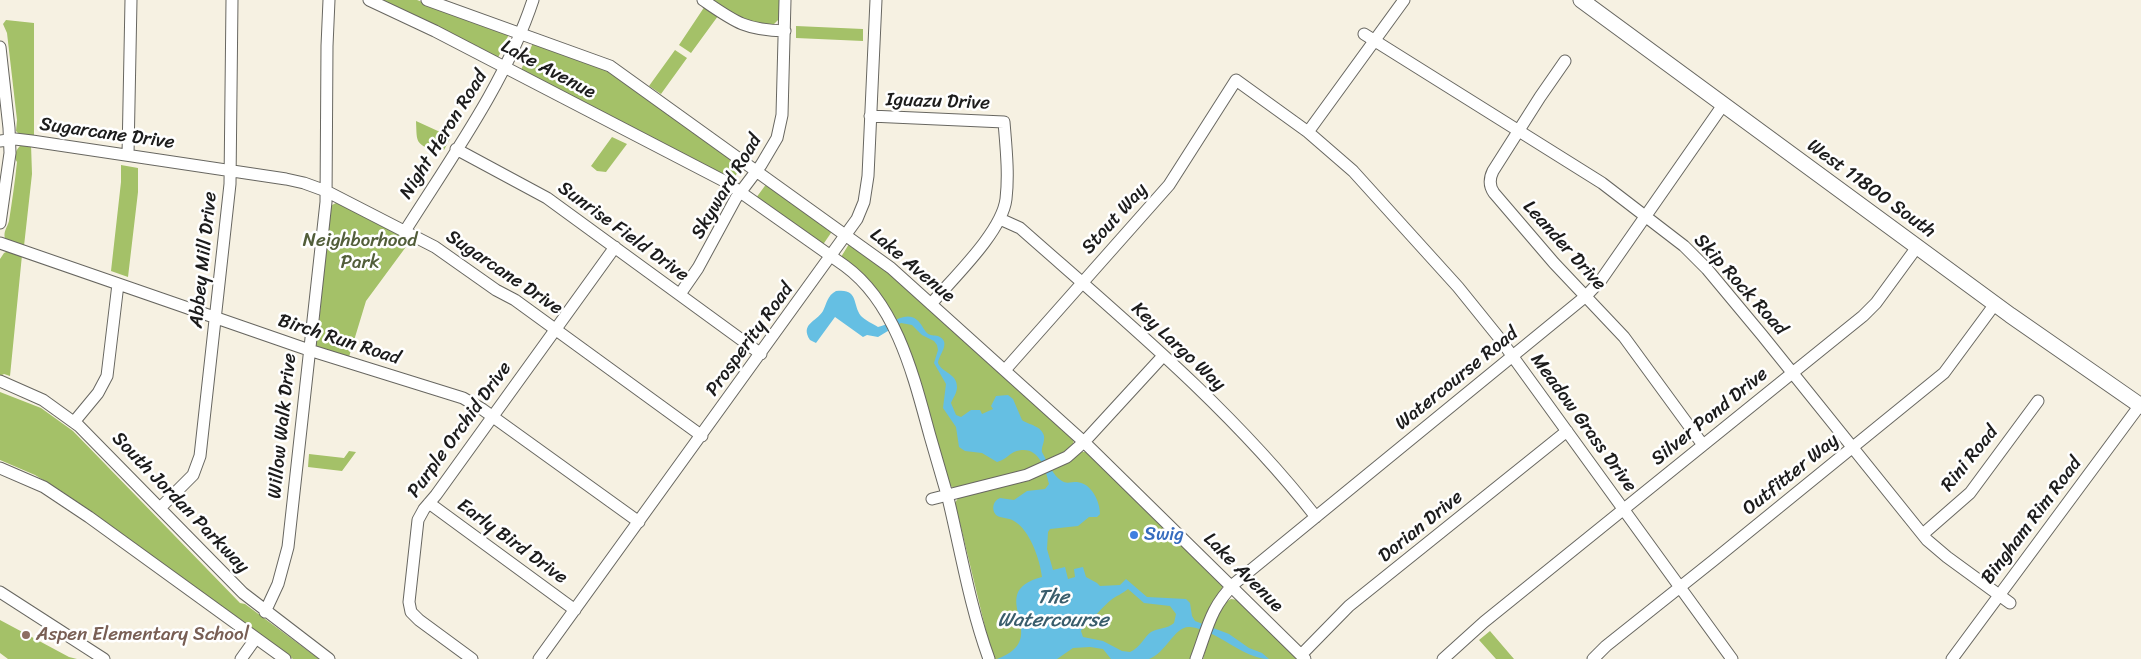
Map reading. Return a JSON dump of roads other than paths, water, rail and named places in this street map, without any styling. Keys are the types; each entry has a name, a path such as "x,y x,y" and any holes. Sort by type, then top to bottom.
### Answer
{"main road":[{"name":"West 11800 South","path":"1581,0 1995,304 2140,405"}],"street":[{"path":"128,155 131,0"},
{"name":"Abbey Mill Drive","path":"160,508 188,480 199,462 230,184 232,0"},
{"name":"Willow Walk Drive","path":"265,612 278,584 288,547 326,191 329,0"},
{"name":"Lake Avenue","path":"369,0 506,67 741,192 831,256 859,279 884,313 897,335 915,380 947,495 981,637 989,659"},
{"name":"Lake Avenue","path":"430,0 610,66 891,268 1084,442 1303,657"},
{"name":"Night Heron Road","path":"405,231 500,79 521,34 532,0"},
{"path":"704,0 730,19 744,26 761,30 785,31"},
{"name":"Skyward Road","path":"680,294 698,268 741,192 772,149 780,126 785,0"},
{"name":"Prosperity Road","path":"540,659 847,235 861,210 866,194 876,0"},
{"path":"1308,132 1404,0"},
{"name":"Skip Rock Road","path":"1364,34 1374,42 1602,182 1684,246 1707,269 1923,534 1940,552 2010,603"},
{"path":"0,47 8,175 0,223"},
{"name":"Leander Drive","path":"1565,61 1518,130 1491,175 1490,183 1492,190 1538,245 1624,337 1703,445"},
{"name":"Meadow Grass Drive","path":"1236,80 1308,132 1370,188 1472,304 1513,356 1732,659"},
{"name":"Stout Way","path":"1005,370 1169,184 1236,80"},
{"name":"Watercourse Road","path":"1196,659 1215,605 1232,586 1586,296 1601,280 1723,105"},
{"name":"Iguazu Drive","path":"870,116 1004,122 1006,199 1000,219"},
{"name":"Sugarcane Drive","path":"5,140 32,141 295,180 326,191 447,254 555,329 702,436"},
{"name":"Sunrise Field Drive","path":"456,149 541,194 761,354"},
{"path":"931,304 966,264 1000,219"},
{"name":"Key Largo Way","path":"1000,219 1020,228 1163,356 1249,439 1286,479 1316,517"},
{"name":"Birch Run Road","path":"0,243 309,350 470,401 639,522"},
{"name":"Purple Orchid Drive","path":"472,659 411,612 409,602 418,520 428,503 615,247"},
{"name":"Silver Pond Drive","path":"1443,659 1477,627 1871,309 1917,247"},
{"path":"74,422 98,393 107,376 118,284"},
{"name":"Outfitter Way","path":"1599,657 1680,587 1948,369 1995,304"},
{"path":"932,499 1036,471 1072,453 1163,356"},
{"name":"South Jordan Parkway","path":"0,381 42,400 74,422 234,585 265,612 329,659"},
{"name":"Rini Road","path":"1923,534 1970,493 2038,401"},
{"name":"Bingham Rim Road","path":"1952,659 2140,405"},
{"name":"Dorian Drive","path":"1303,657 1349,606 1567,432"},
{"path":"0,468 44,487 90,516 285,659"},
{"name":"Early Bird Drive","path":"428,503 575,610"},
{"path":"0,592 104,659"},
{"path":"242,659 256,638"}],"water":[{"name":"The Watercourse","path":"843,291 852,294 861,316 878,327 903,317 912,317 919,322 928,334 942,339 944,341 944,348 938,363 955,379 957,387 951,403 956,415 961,417 971,410 980,410 982,414 993,409 991,406 996,396 1008,395 1013,399 1022,420 1038,428 1043,433 1042,452 1056,476 1067,483 1082,483 1094,493 1100,509 1100,514 1097,517 1089,517 1078,526 1050,529 1048,532 1047,549 1053,570 1065,567 1068,579 1075,577 1074,569 1083,567 1086,577 1100,586 1120,585 1126,579 1147,597 1186,599 1190,603 1192,616 1195,621 1229,634 1269,659 1259,658 1240,650 1210,633 1190,627 1180,630 1155,656 1149,659 1111,659 1103,649 1090,647 1073,648 1057,659 997,659 1013,650 1020,640 1021,628 1017,604 1018,594 1025,584 1042,577 1039,562 1025,531 1014,521 996,515 994,505 1000,498 1014,500 1027,491 1045,489 1049,484 1045,470 1039,458 1029,451 1014,452 997,462 982,453 965,451 959,447 956,427 943,408 946,384 934,363 938,350 937,345 934,341 922,335 912,325 901,323 878,337 867,335 863,337 835,317 816,343 810,340 807,335 808,327 823,311 829,297 833,293","holes":["1128,589 1144,603 1170,606 1176,614 1174,623 1151,632 1130,652 1122,651 1103,641 1083,637 1081,631 1090,621 1111,600"]}],"place":[{"name":"Swig","path":"1134,535"},
{"name":"Aspen Elementary School","path":"26,635"}],"park label":[{"name":"Neighborhood Park","path":"360,252"}]}
